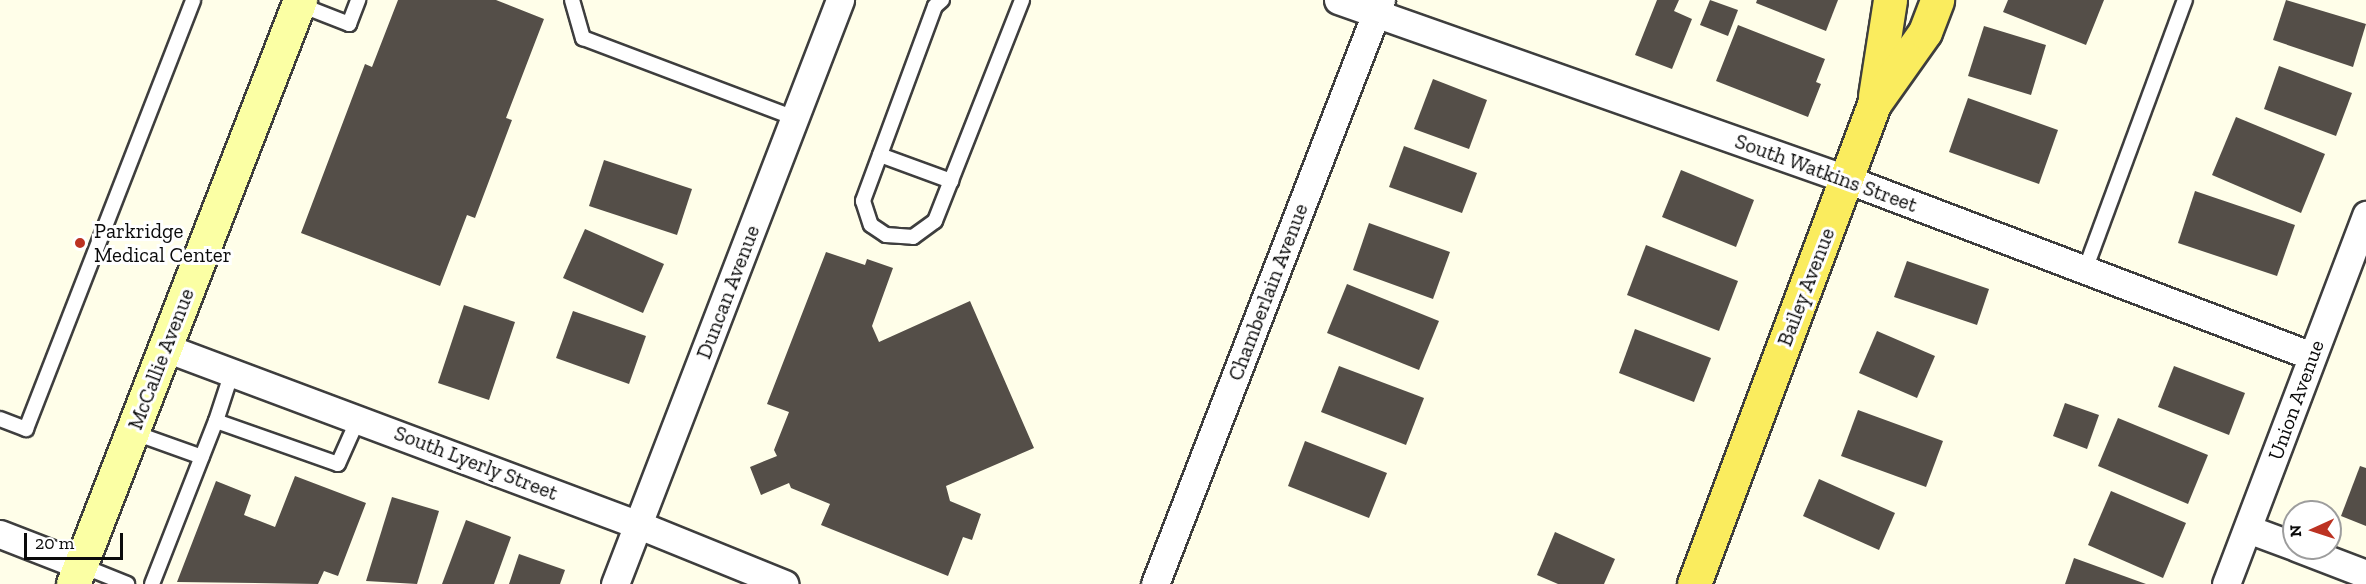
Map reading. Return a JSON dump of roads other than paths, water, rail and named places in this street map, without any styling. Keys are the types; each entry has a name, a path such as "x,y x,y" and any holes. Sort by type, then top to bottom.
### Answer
{"main road":[{"path":"1874,104 1890,0"},
{"name":"Bailey Avenue","path":"1694,584 1874,104 1925,32 1937,0"},
{"name":"McCallie Avenue","path":"76,574 299,2"}],"street":[{"name":"Duncan Avenue","path":"615,584 840,0"},
{"name":"South Watkins Street","path":"1338,0 1378,8 1846,179 2311,356"},
{"name":"Chamberlain Avenue","path":"1155,584 1378,8"},
{"name":"Union Avenue","path":"2226,584 2366,215"},
{"name":"South Lyerly Street","path":"166,348 639,525 784,584"},
{"path":"2248,529 2282,542"},
{"path":"0,534 76,574"},
{"path":"2330,560 2366,574"}],"lane":[{"path":"0,419 26,429 193,0"},
{"path":"299,2 349,24 358,0"},
{"path":"572,0 583,38 795,118"},
{"path":"942,0 935,6 863,201 871,225 886,235 913,237 935,221 1023,0"},
{"path":"2085,270 2185,0"},
{"path":"880,155 951,180"},
{"path":"152,584 216,421 232,372"},
{"path":"216,421 338,464 358,419"},
{"path":"132,432 202,457"},
{"path":"76,574 128,584"}],"place":[{"name":"Parkridge Medical Center","path":"80,243"}]}
